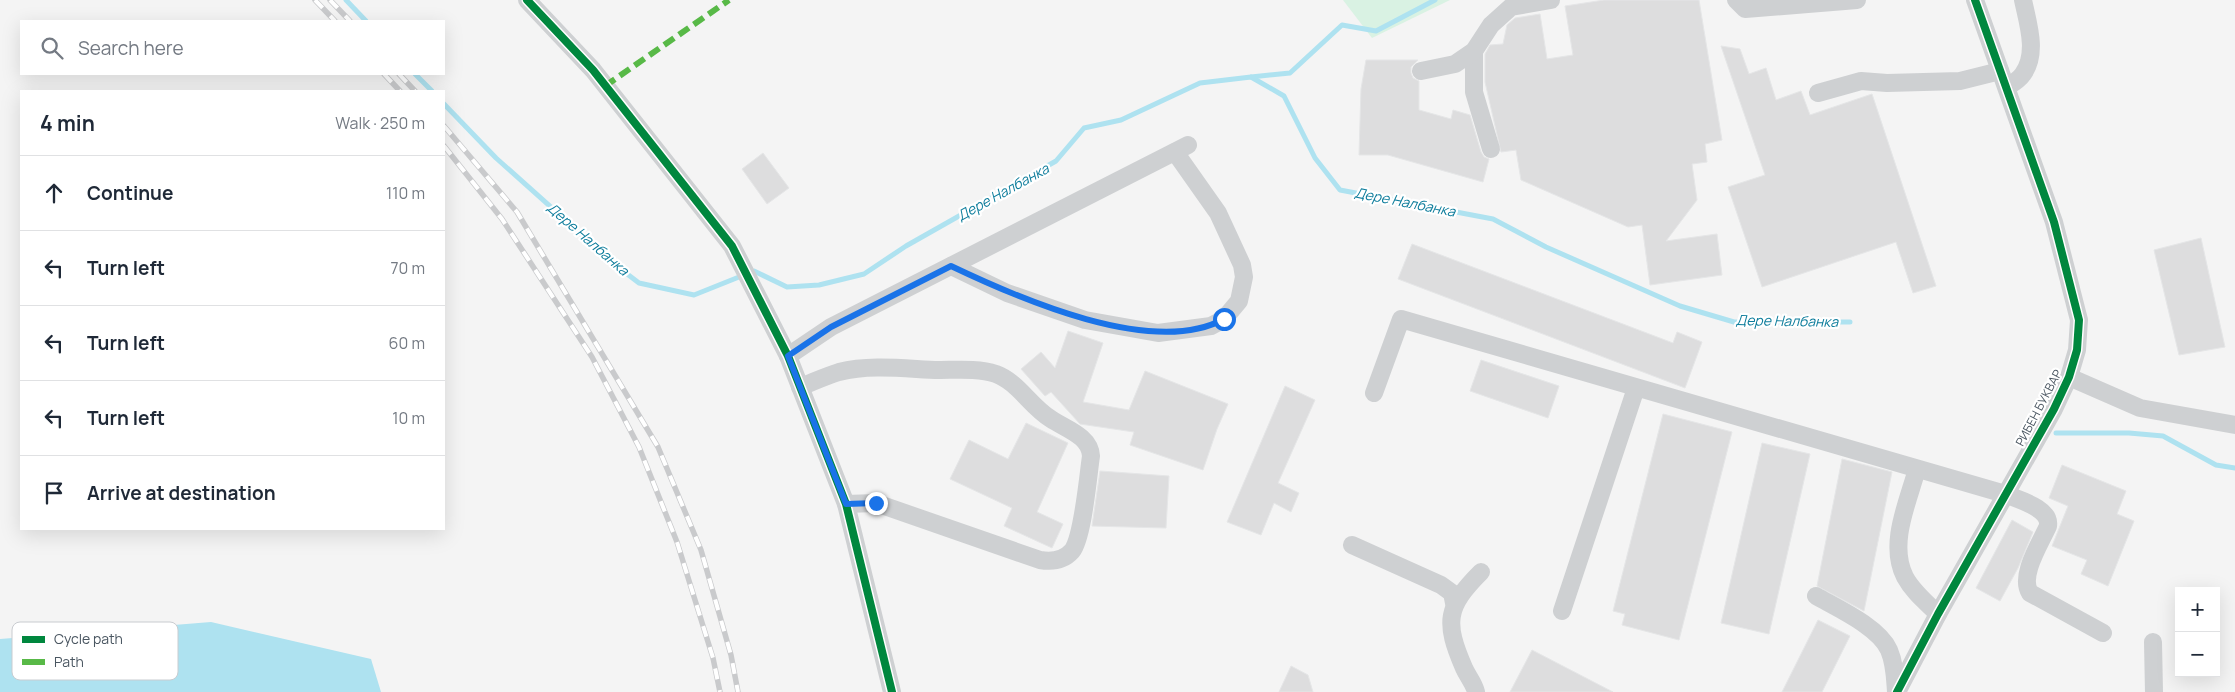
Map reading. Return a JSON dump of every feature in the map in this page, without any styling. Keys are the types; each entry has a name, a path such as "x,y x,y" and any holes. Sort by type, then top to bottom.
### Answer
{"street":[{"path":"527,0 593,70 732,246 788,356 846,504 891,686 904,692"},
{"path":"1421,71 1455,64 1474,51 1491,25 1511,7 1551,0"},
{"path":"1736,0 1745,9 1857,0"},
{"name":"РИБЕН БУКВАР","path":"1897,692 1938,614 2054,408 2069,377 2077,350 2078,312 2054,222 1975,0"},
{"path":"2007,88 2022,76 2030,60 2031,37 2023,0"},
{"path":"1474,51 1474,92 1491,149"},
{"path":"1818,93 1861,81 1887,84 1960,81 2000,71"},
{"path":"788,356 831,327 1181,148 1218,213 1242,265 1244,277 1239,301 1224,319 1211,326 1158,333 1086,320 1007,293 951,266"},
{"path":"1374,393 1401,320 2005,494 2044,512 2048,519 2048,526 2026,577 2027,588 2030,593 2103,633"},
{"path":"800,387 840,372 865,369 977,371 995,374 1011,382 1036,408 1087,441 1091,448 1090,465 1076,545 1065,557 1057,560 1040,560 876,503 846,504"},
{"path":"2069,377 2140,408 2235,425"},
{"path":"1562,611 1636,388"},
{"path":"1917,469 1898,538 1899,559 1905,577 1913,589 1938,614"},
{"path":"1352,545 1441,585 1452,593 1454,603 1451,626 1455,646 1466,671 1475,685 1476,692"},
{"path":"1454,603 1465,588 1482,572"},
{"path":"1816,596 1876,632 1888,648 1894,667 1897,692"},
{"path":"2153,642 2154,692"}],"green space":[{"path":"1343,0 1450,0 1372,38"}],"water":[{"path":"211,622 371,659 381,692 0,692 0,639 12,638 12,680 178,680 178,625"}],"building":[{"path":"1604,0 1699,0 1722,140 1705,144 1707,162 1692,164 1697,200 1666,241 1717,234 1722,275 1650,285 1642,225 1628,227 1521,180 1516,150 1501,152 1485,82 1485,54 1490,45 1503,44 1507,25 1515,18 1540,14 1547,59 1573,55 1565,6"},
{"path":"1721,46 1740,49 1749,74 1766,68 1776,100 1801,91 1810,115 1872,94 1936,286 1913,293 1896,242 1762,287 1728,187 1765,175"},
{"path":"1366,60 1418,60 1411,67 1411,73 1413,78 1419,81 1419,110 1451,119 1453,110 1470,115 1481,152 1484,157 1489,159 1483,182 1388,155 1359,155 1361,89"},
{"path":"763,153 789,188 767,204 742,169"},
{"path":"2201,238 2225,347 2179,355 2154,250"},
{"path":"1412,244 1673,343 1677,332 1702,342 1685,388 1398,279"},
{"path":"1068,331 1103,343 1083,402 1129,410 1145,371 1228,404 1203,470 1130,445 1134,432 1080,424 1051,392 1045,396 1021,369 1041,352 1055,368"},
{"path":"1481,360 1559,386 1548,418 1470,391"},
{"path":"1285,386 1315,400 1278,483 1299,493 1291,512 1274,503 1261,535 1227,522"},
{"path":"1663,414 1732,432 1679,640 1622,625 1625,614 1613,611"},
{"path":"1026,423 1068,443 1037,512 1063,524 1052,548 1004,526 1012,508 950,479 969,440 1008,459"},
{"path":"1762,443 1810,454 1769,634 1721,623"},
{"path":"1842,459 1892,472 1864,611 1817,586"},
{"path":"2062,465 2126,491 2117,514 2134,521 2108,586 2081,574 2087,560 2052,546 2068,506 2049,498"},
{"path":"1100,471 1169,476 1166,528 1092,526"},
{"path":"2012,520 2033,532 2018,568 2000,601 1976,588"},
{"path":"1818,620 1850,636 1822,692 1782,692"},
{"path":"1532,650 1613,692 1510,692"},
{"path":"1291,666 1308,675 1313,692 1279,692"}],"waterway":[{"name":"Дере Налбанка","path":"346,0 365,20"},
{"path":"1251,77 1290,73 1342,25 1376,31 1435,0"},
{"name":"Дере Налбанка","path":"416,75 431,90"},
{"name":"Дере Налбанка","path":"445,105 496,158 618,267 639,283 694,295 754,271 787,287 819,285 864,274 906,246 1056,161 1084,128 1121,120 1200,83 1251,77 1284,96 1315,158 1340,190 1493,219 1546,247 1680,306 1734,322 1850,322"},
{"path":"2056,433 2129,433 2163,436 2216,465 2235,468"}],"railway":[{"path":"315,0 334,20"},
{"path":"330,0 349,20"},
{"path":"385,75 399,90"},
{"path":"400,75 414,90"},
{"path":"445,127 517,212 658,447 701,550 731,655 738,692"},
{"path":"445,147 502,219 592,357 639,447 677,542 713,658 720,692"}],"marked path":[{"path":"605,86 729,0"}],"cycle path":[{"path":"527,0 593,70 732,246 788,356 846,504 892,692"},
{"path":"1897,692 1938,614 2054,409 2069,377 2077,350 2079,320 2054,222 1975,0"}],"route":[{"path":"876,503 846,504 788,356 831,327 951,266 1007,293 1086,320 1158,333 1197,329 1211,326 1224,319"}]}
